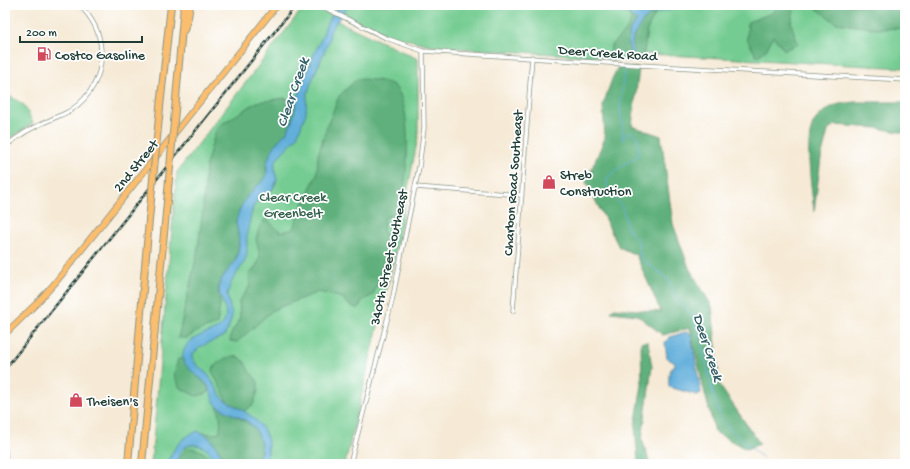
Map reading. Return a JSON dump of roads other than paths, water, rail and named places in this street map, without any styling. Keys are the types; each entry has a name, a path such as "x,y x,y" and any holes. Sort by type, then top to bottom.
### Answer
{"highway":[{"path":"126,464 171,5"},
{"path":"142,464 184,5"},
{"path":"181,41 190,5"},
{"path":"145,464 146,410"}],"main road":[{"name":"2nd Street","path":"5,334 31,310 55,283 277,5"}],"street":[{"path":"5,147 28,131 71,110 84,99 94,86 101,64 100,42 94,23 90,16 79,5"},
{"name":"Deer Creek Road","path":"319,5 386,38 423,51 532,57 618,64 905,80"},
{"name":"340th Street Southeast","path":"350,464 392,301 419,167 424,128 423,51"},
{"name":"Charbon Road Southeast","path":"513,311 532,57"},
{"path":"415,187 522,195"},
{"path":"5,451 6,464"}],"water":[{"path":"339,5 348,5 330,32 329,41 307,95 306,113 297,137 279,156 275,163 277,180 273,189 260,197 253,207 247,233 247,254 245,261 232,281 227,294 232,316 228,329 224,336 200,347 193,354 192,358 196,364 209,376 223,399 255,419 264,430 268,441 268,453 266,459 262,464 250,464 257,458 261,451 259,436 255,429 245,420 217,405 213,400 205,382 186,365 183,360 183,354 189,343 194,339 218,328 225,320 226,311 220,296 219,285 236,260 239,248 236,222 238,213 247,196 266,177 268,160 275,145 288,130 308,68 327,23"},
{"path":"607,5 692,5 651,14 642,22 633,37 633,52 629,61 626,61 630,50 628,44 630,30 637,21 629,14"},
{"path":"686,332 691,334 701,393 697,395 669,387 670,372 675,366 675,363 667,358 665,342 670,337"},
{"path":"198,431 209,437 225,460 230,464 216,464 212,455 208,451 198,445 192,445 185,447 182,450 176,464 168,464 172,453 178,444 187,436"}],"waterway":[{"name":"Deer Creek","path":"626,65 624,70 620,109 623,128 622,140 630,131 637,136 639,155 607,178 607,187 622,207 628,229 638,241 640,258 668,279 678,303 691,313 703,350 713,394 722,422 763,458"}],"railway":[{"path":"5,369 296,5"}],"place":[{"name":"Costco Gasoline","path":"44,54"},
{"name":"Streb Construction","path":"549,182"},
{"name":"Theisen's","path":"76,400"}],"water label":[{"name":"Clear Creek","path":"292,92"}],"park label":[{"name":"Clear Creek Greenbelt","path":"293,204"}]}
